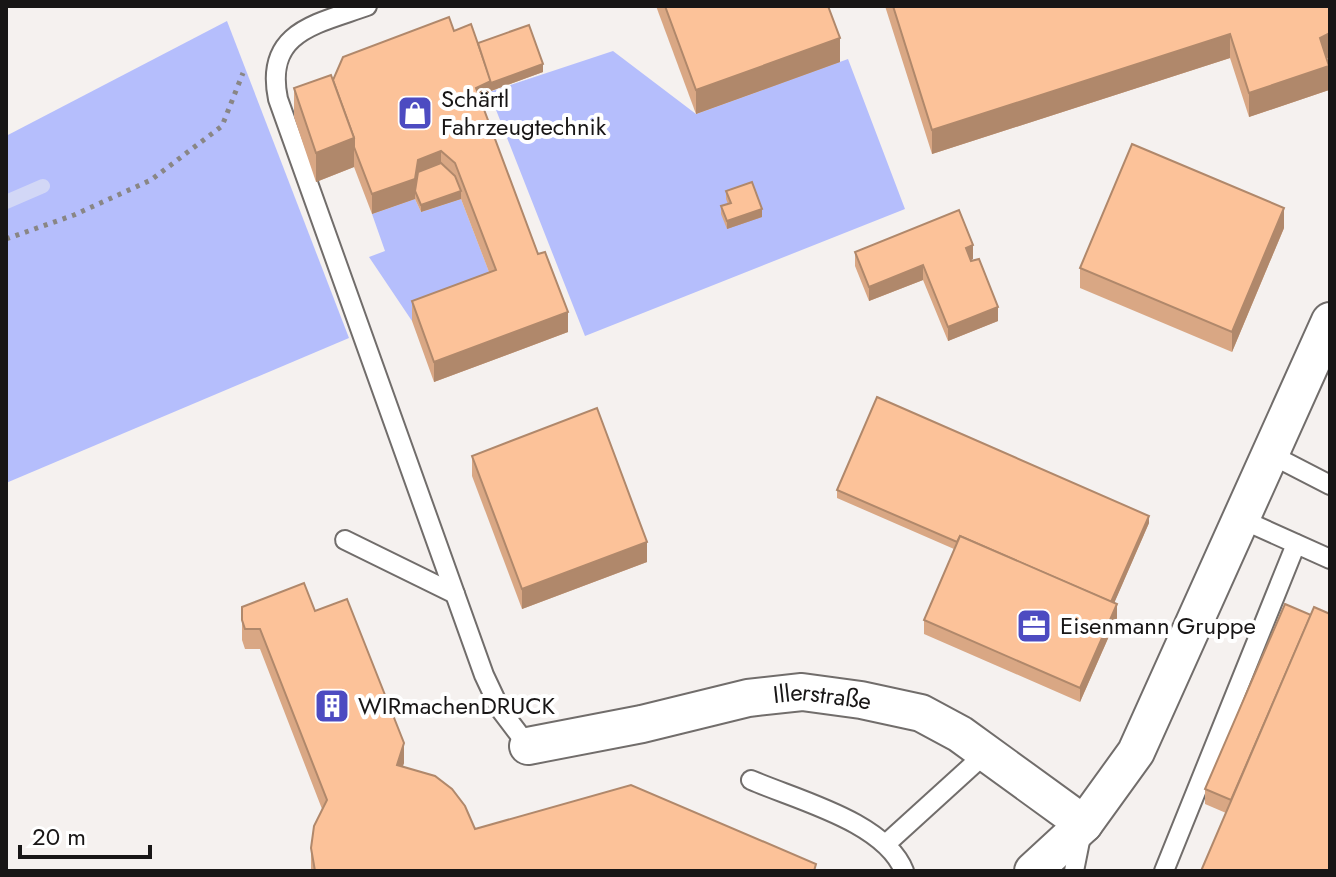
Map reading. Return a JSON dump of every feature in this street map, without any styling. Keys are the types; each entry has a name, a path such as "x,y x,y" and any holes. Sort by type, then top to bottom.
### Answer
{"street":[{"path":"1033,871 1084,824 1136,752 1330,321"},
{"name":"Illerstraße","path":"528,746 642,724 748,698 802,692 921,713 986,753 1084,824"}],"lane":[{"path":"367,6 302,29 277,59 274,79 278,99 455,594 500,709 528,746"},
{"path":"1270,454 1330,485"},
{"path":"1241,519 1330,559"},
{"path":"345,540 455,594"},
{"path":"1164,871 1296,544"},
{"path":"887,843 986,753"},
{"path":"751,780 867,830 887,843 904,871"},
{"path":"1074,871 1084,824"}],"path":[{"path":"6,239 74,215 151,180 222,126 244,69"}],"shaded area":[{"path":"227,21 349,338 6,483 6,136"},
{"path":"613,51 696,114 848,59 905,209 585,336 489,92"},
{"path":"415,199 421,212 461,199 496,290 412,321 369,257 385,251 372,214"}],"building":[{"path":"665,6 828,6 840,38 696,90"},
{"path":"893,6 1330,6 1330,33 1320,38 1329,66 1249,93 1230,34 932,130"},
{"path":"449,17 454,31 471,24 491,81 476,88 538,254 545,252 568,312 434,362 412,301 496,270 455,163 441,151 418,160 415,179 372,194 333,80 343,57"},
{"path":"529,25 543,64 491,83 478,43"},
{"path":"331,75 354,138 316,153 294,88"},
{"path":"1132,144 1284,208 1232,332 1080,268"},
{"path":"441,163 455,176 461,191 421,205 415,191 418,172"},
{"path":"752,182 762,209 727,221 721,206 731,203 726,191"},
{"path":"959,210 973,245 966,248 971,261 979,259 998,307 948,327 923,265 869,287 855,252"},
{"path":"877,397 1149,516 1111,602 960,536 957,542 837,490"},
{"path":"597,408 647,542 522,589 472,456"},
{"path":"960,536 1117,604 1080,688 924,620"},
{"name":"WIRmachenDRUCK","path":"304,583 315,611 347,599 404,743 397,765 435,776 452,789 465,806 475,829 631,785 816,864 814,871 315,871 311,848 314,826 327,800 260,629 245,629 242,620 242,607"},
{"path":"1285,604 1311,615 1231,800 1205,789"},
{"path":"1314,607 1330,614 1330,871 1201,871"}],"waterway":[{"path":"6,202 43,186"}],"place":[{"name":"Schärtl Fahrzeugtechnik","path":"415,113"},
{"name":"Eisenmann Gruppe","path":"1034,626"},
{"name":"WIRmachenDRUCK","path":"332,706"}]}
